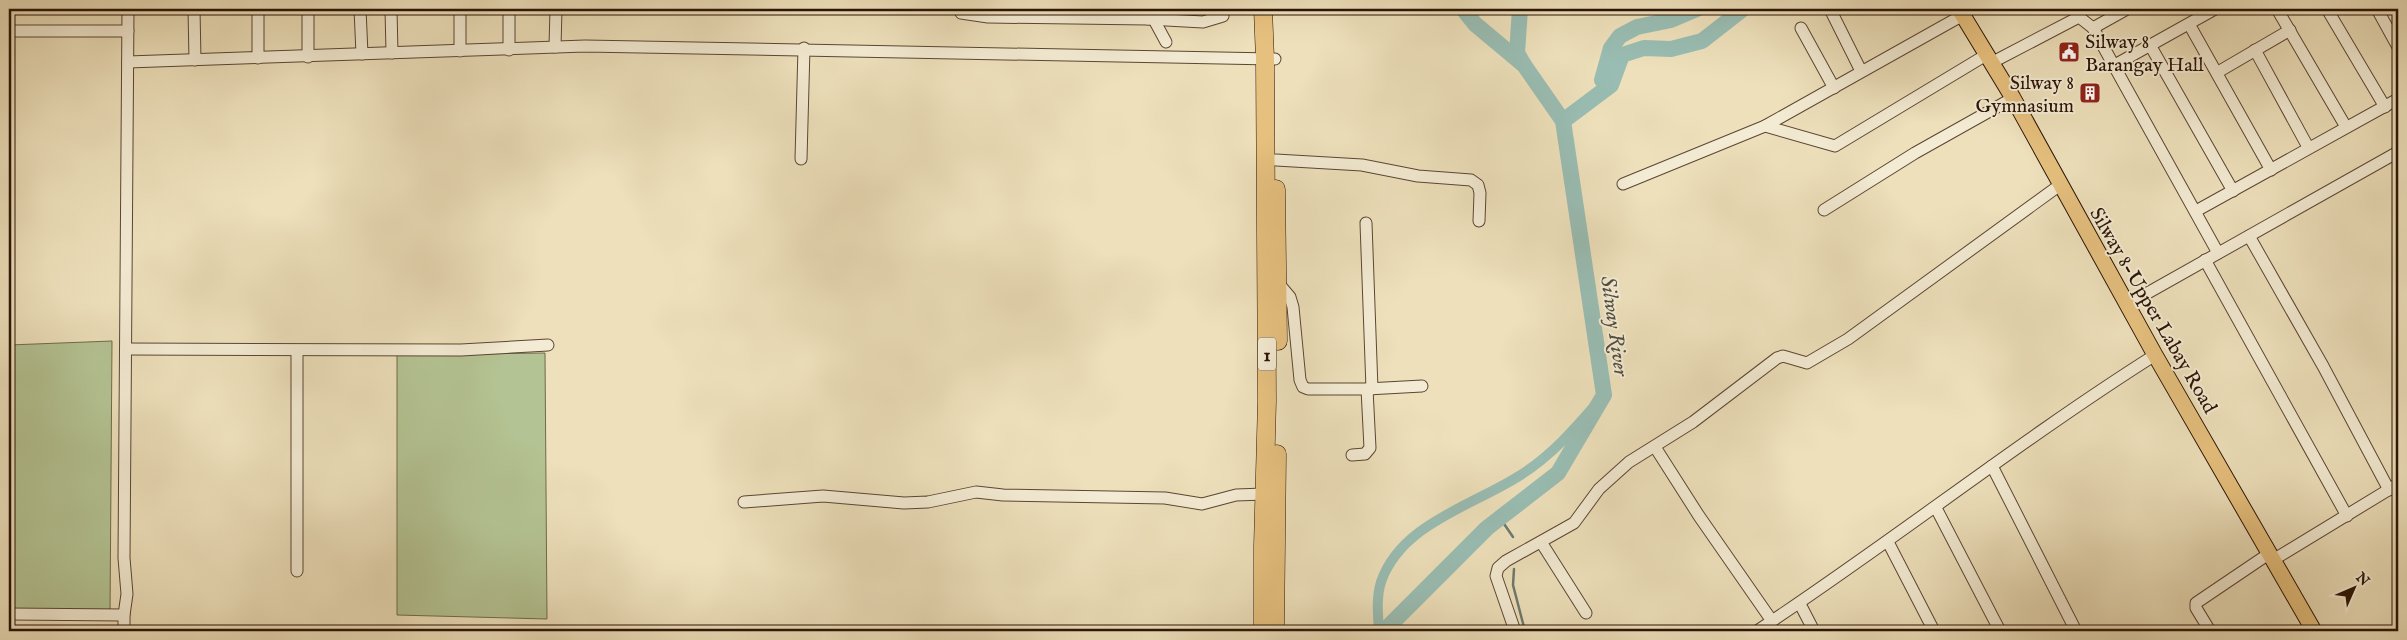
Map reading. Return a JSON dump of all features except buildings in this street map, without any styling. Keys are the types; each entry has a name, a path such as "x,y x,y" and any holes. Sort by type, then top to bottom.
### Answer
{"highway":[{"name":"1","path":"1263,9 1270,59 1276,160 1279,284 1275,631"},
{"name":"1","path":"1263,631 1270,59 1273,9"}],"main road":[{"name":"Silway 8-Upper Labay Road","path":"1961,12 2013,98 2155,355 2314,631"}],"street":[{"path":"124,631 124,615 128,594 124,558 128,9"},
{"path":"194,9 195,60"},
{"path":"258,9 258,58"},
{"path":"308,9 308,57"},
{"path":"360,9 362,54"},
{"path":"391,9 392,53"},
{"path":"460,9 460,51"},
{"path":"509,9 509,50"},
{"path":"555,47 556,9"},
{"path":"1830,9 1861,71"},
{"path":"2093,28 2127,9"},
{"path":"2113,66 2215,9"},
{"path":"2277,9 2346,127"},
{"path":"2327,9 2385,106"},
{"path":"2377,9 2398,47"},
{"path":"960,12 988,17 1011,12 1150,15 1203,22 1223,16"},
{"path":"1623,184 1765,126 1834,88 1961,12"},
{"path":"1150,15 1166,42"},
{"path":"1765,126 1835,146 1988,59 2079,17 2093,28 2218,253"},
{"path":"2189,24 2218,72 2271,170"},
{"path":"1801,28 1834,88"},
{"path":"2218,72 2290,30"},
{"path":"9,31 128,31"},
{"path":"2150,45 2233,191"},
{"path":"128,62 585,46 804,48 1270,59"},
{"path":"801,159 804,48"},
{"path":"2255,50 2308,147"},
{"path":"1824,210 1915,153 2013,98"},
{"path":"2196,211 2271,170 2308,147 2398,99"},
{"path":"2128,304 2398,152"},
{"path":"1276,160 1362,165 1418,176 1471,180 1478,185 1480,193 1479,221"},
{"path":"1515,631 1496,576 1497,570 1506,562 1574,523 1604,484 1629,462 1655,447 1777,358 1783,356 1808,363 1848,339 2060,185"},
{"path":"1352,455 1365,454 1370,448 1366,223"},
{"path":"2210,631 2196,608 2196,603 2272,556 2347,516 2394,487 2249,236"},
{"path":"2205,260 2347,516"},
{"path":"1279,284 1291,300 1300,380 1303,387 1308,389 1370,389 1422,386"},
{"path":"126,349 461,350 548,345"},
{"path":"297,351 297,571"},
{"path":"1757,631 1800,604 2092,395 2155,355"},
{"path":"1655,447 1699,516 1772,621"},
{"path":"1992,466 2076,631"},
{"path":"744,502 822,496 904,503 928,502 976,492 1004,495 1174,498 1202,504 1236,494 1264,494"},
{"path":"1936,508 2000,631"},
{"path":"1541,542 1586,613"},
{"path":"1888,542 1934,631"},
{"path":"1800,604 1814,631"},
{"path":"9,614 124,615"}],"green space":[{"path":"112,341 110,615 9,613 9,345"},
{"path":"545,353 547,619 397,615 397,355"}],"waterway":[{"name":"Silway River","path":"1384,631 1487,528 1558,473 1604,395 1563,121 1524,65 1475,24 1463,9"},
{"path":"1520,9 1517,53 1524,65"},
{"path":"1602,80 1611,48 1620,36 1637,27 1671,20 1697,9"},
{"path":"1563,121 1611,85 1622,55 1644,48 1671,49 1702,41 1743,9"},
{"path":"1379,631 1379,588 1391,562 1404,545 1440,518 1500,487 1531,468 1565,439 1604,395"},
{"path":"1500,518 1513,537"},
{"path":"1514,569 1513,585 1525,631"}],"place":[{"name":"Silway 8 Barangay Hall","path":"2069,52"},
{"name":"Silway 8 Gymnasium","path":"2090,93"}]}
